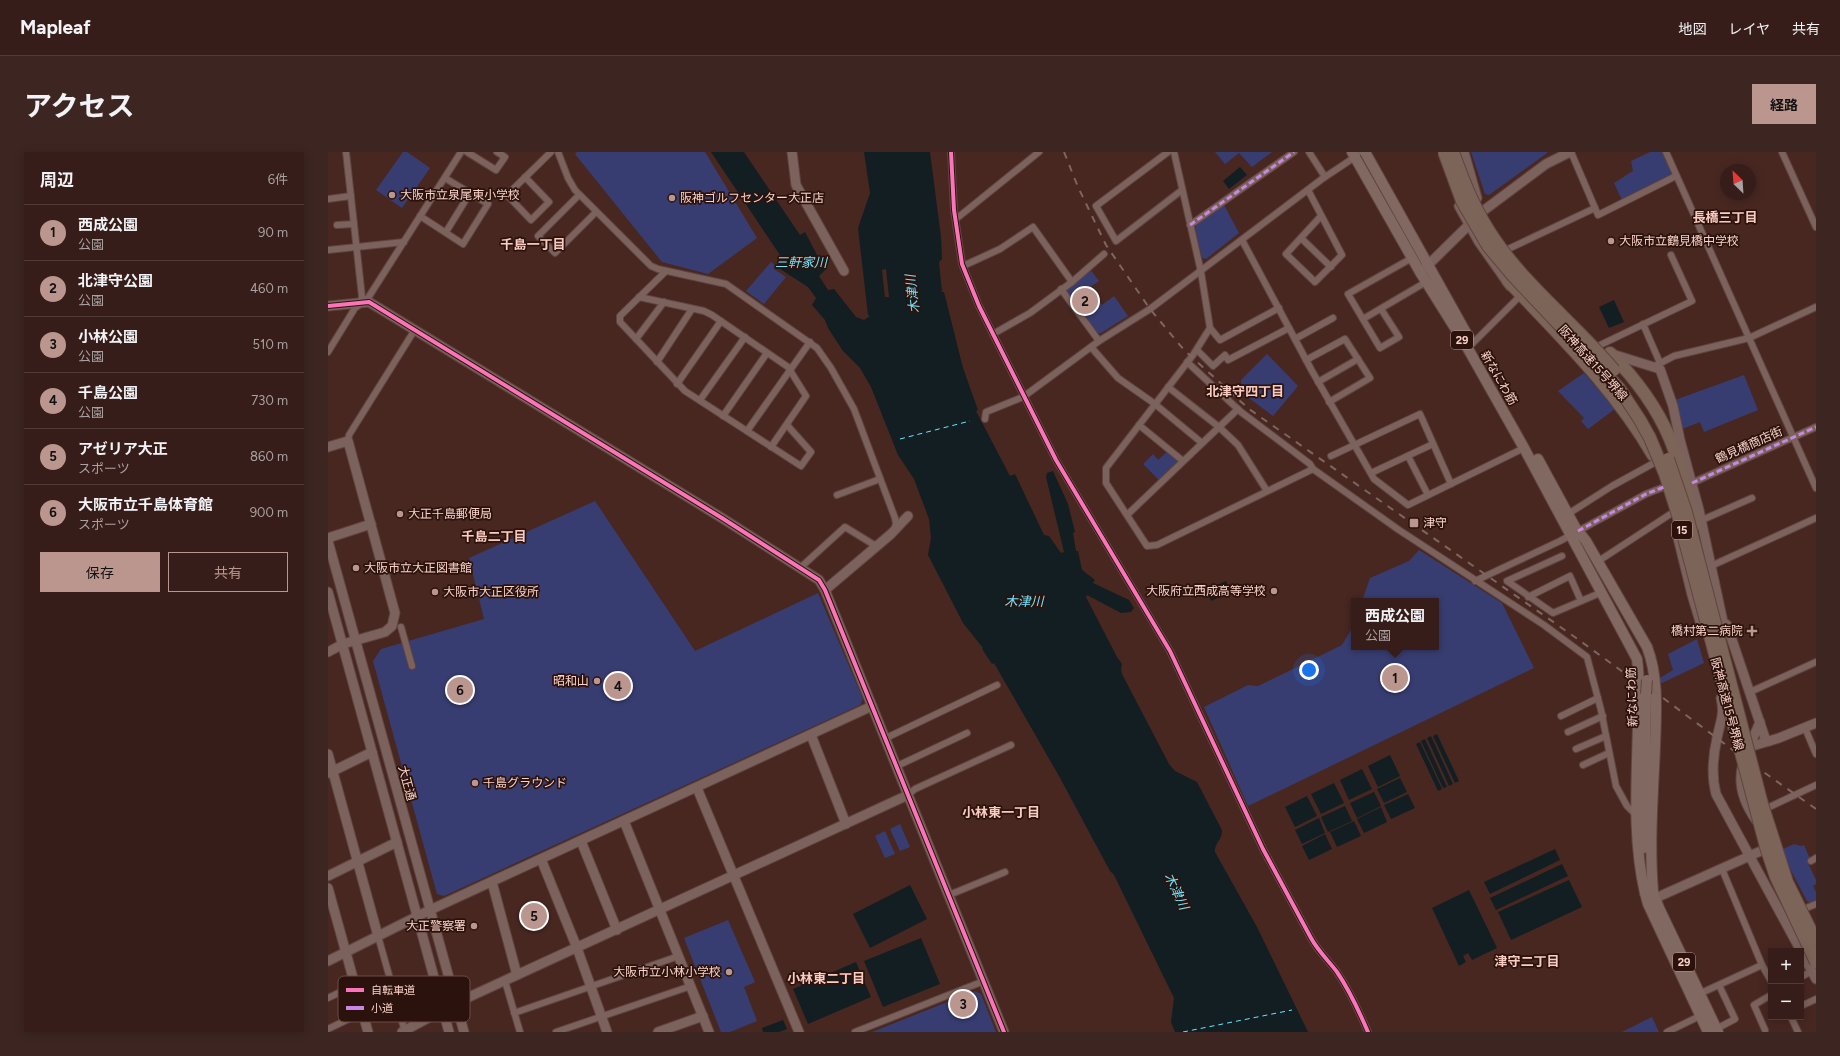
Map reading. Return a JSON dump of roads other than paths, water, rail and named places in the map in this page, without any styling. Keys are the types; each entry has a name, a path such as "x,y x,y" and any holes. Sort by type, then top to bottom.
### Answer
{"highway":[{"name":"阪神高速15号堺線","path":"1442,152 1462,201 1488,246 1524,288 1605,372 1629,403 1655,449 1668,490 1766,848 1810,967"},
{"name":"阪神高速15号堺線","path":"1453,152 1470,197 1487,228 1507,255 1612,368 1636,398 1658,434 1686,512 1762,804 1779,860 1787,882 1816,941"},
{"path":"1456,152 1470,197"},
{"name":"15","path":"1508,281 1521,299 1598,376 1621,405 1648,447 1668,490"},
{"name":"15","path":"1610,354 1623,365 1651,405 1670,438 1696,524 1703,566 1725,663"}],"main road":[{"name":"新なにわ筋","path":"1365,152 1424,269 1568,514 1573,531"},
{"name":"新なにわ筋","path":"1355,154 1412,258 1424,269 1426,282 1469,345 1524,448 1573,531 1644,660 1647,680 1644,826 1646,877 1650,896 1700,1016 1714,1031"},
{"path":"1573,531 1597,562 1647,647 1655,673 1650,896"},
{"path":"1573,531 1600,593 1637,659 1639,670 1639,709 1636,815 1640,870 1650,896"},
{"name":"新なにわ筋","path":"1650,896 1699,994 1714,1031"}],"street":[{"path":"346,152 357,247 362,297 361,302"},
{"path":"328,352 355,308 368,298 461,152"},
{"path":"467,152 496,170 505,157 497,152"},
{"path":"525,177 549,202 531,220 507,195 525,177 551,152"},
{"path":"558,152 571,184 579,195 651,266 666,271 726,284 817,348 831,368 854,409 896,524 894,530"},
{"path":"792,152 796,185 844,271"},
{"path":"951,152 954,210 963,266 992,334 1056,460 1163,638 1264,849 1319,952 1336,971 1353,997 1368,1032"},
{"path":"956,219 1039,152"},
{"path":"1168,152 1096,206 1116,241 1182,190"},
{"path":"1174,152 1201,272 1210,328 1220,340 1279,308"},
{"path":"1190,225 1294,152"},
{"path":"1309,152 1325,177"},
{"path":"1442,152 1447,174 1468,225 1508,281"},
{"path":"1464,152 1475,195 1493,232 1506,250 1559,308 1598,346 1610,354 1656,365 1674,356 1749,338 1816,307"},
{"path":"1424,269 1483,211 1546,164 1570,152 1598,215 1676,176"},
{"path":"1666,152 1816,488"},
{"path":"1782,152 1816,227"},
{"path":"986,419 986,412 1023,397 1091,347 1150,309 1201,272 1355,154"},
{"path":"420,216 463,244 488,204 445,178"},
{"path":"1308,190 1342,255 1315,282 1286,254 1321,216"},
{"path":"446,232 470,193"},
{"path":"579,195 538,236 555,253 596,212"},
{"path":"328,198 351,196"},
{"path":"1506,250 1595,208"},
{"path":"338,225 354,224"},
{"path":"963,266 1000,249 1033,227 1072,282"},
{"path":"1301,238 1331,267"},
{"path":"1242,240 1329,402 1374,479 1408,505 1524,448"},
{"path":"328,250 404,242"},
{"path":"992,334 1030,312 1072,282 1104,254"},
{"path":"1598,346 1692,301 1671,255"},
{"path":"1381,309 1399,337 1380,348 1348,294 1412,258"},
{"path":"666,271 619,319 677,384 800,466 811,452 787,425"},
{"path":"1363,320 1426,282"},
{"path":"1061,289 1100,341"},
{"path":"639,297 704,311 745,337 790,370 806,396 771,447"},
{"path":"1469,345 1521,299 1610,392 1622,407 1641,437 1668,490 1672,513 1692,595 1724,709 1722,723 1713,755 1714,786 1719,801 1799,948"},
{"path":"328,306 369,302 414,331 722,518 818,580 825,590 886,738 1004,1032"},
{"path":"636,339 664,302"},
{"path":"657,362 692,309"},
{"path":"1295,339 1333,318"},
{"path":"677,384 721,321"},
{"path":"1642,324 1656,365 1660,369 1673,406 1702,520 1723,622 1721,632 1749,747"},
{"path":"1210,328 1197,350 1106,468 1106,483 1147,546 1157,545 1313,469"},
{"path":"1197,350 1213,366 1224,355 1228,360 1289,328"},
{"path":"328,652 343,644 385,632 392,626 395,618 386,576 348,441 349,435 414,331"},
{"path":"700,400 745,337"},
{"path":"1306,360 1345,339 1370,378 1329,402"},
{"path":"747,431 810,342"},
{"path":"1091,347 1118,378 1155,404 1202,443"},
{"path":"723,416 767,353"},
{"path":"1318,382 1358,358"},
{"path":"1187,362 1238,409 1310,464 1313,469 1399,530 1544,625 1586,657 1603,716 1616,786 1628,806 1636,815"},
{"path":"1168,387 1219,427 1238,445 1267,492"},
{"path":"1127,515 1238,409"},
{"path":"1331,456 1420,414 1451,484"},
{"path":"1138,425 1183,461"},
{"name":"鶴見橋商店街","path":"1692,483 1816,427"},
{"path":"328,447 348,441"},
{"path":"1371,473 1433,444"},
{"path":"1408,456 1428,495"},
{"path":"1568,514 1612,486 1654,463"},
{"path":"837,494 880,479"},
{"path":"1475,581 1543,550 1573,531 1646,494 1668,490"},
{"path":"1702,520 1752,498"},
{"path":"1597,562 1672,513"},
{"path":"825,590 908,516"},
{"path":"1711,566 1816,518"},
{"path":"328,538 371,524"},
{"path":"800,568 845,528 876,546"},
{"name":"大正通","path":"328,541 448,976"},
{"path":"1562,556 1507,581 1553,613 1600,593"},
{"path":"1528,597 1570,576 1581,601"},
{"path":"328,592 434,976"},
{"path":"1703,630 1723,622"},
{"path":"1723,622 1727,625 1764,738 1769,741"},
{"path":"401,627 412,666"},
{"path":"1750,692 1816,662"},
{"path":"886,738 997,685"},
{"path":"1561,716 1598,698"},
{"path":"328,961 430,910 698,788 872,706"},
{"path":"1568,732 1603,716"},
{"path":"1760,722 1749,747 1740,783 1746,803 1773,845 1816,934"},
{"path":"1749,747 1816,723"},
{"path":"1805,728 1816,754"},
{"path":"897,766 967,734"},
{"path":"810,735 846,824"},
{"path":"1576,749 1606,736"},
{"path":"470,997 908,796 915,790 1011,745"},
{"path":"330,773 372,752"},
{"path":"1583,765 1609,753"},
{"path":"328,754 330,773 389,976"},
{"path":"1752,814 1816,785"},
{"path":"698,788 733,876 799,1032"},
{"path":"624,821 709,1032"},
{"path":"581,841 617,930"},
{"path":"328,876 397,842"},
{"path":"1650,896 1722,869 1773,845"},
{"path":"541,859 577,948 606,1032"},
{"path":"1722,869 1762,965 1768,976"},
{"path":"949,895 1005,872"},
{"path":"492,882 518,975"},
{"path":"328,888 332,916 346,952 353,976"},
{"path":"1804,909 1816,904"},
{"path":"514,1013 679,956"},
{"path":"1804,956 1810,967"},
{"path":"1699,994 1762,965"},
{"path":"506,981 520,1032"},
{"path":"855,1032 984,981"},
{"path":"1714,1031 1734,1019 1719,985"},
{"path":"556,1032 691,986"},
{"path":"328,998 338,993"},
{"path":"1765,1030 1754,1005 1768,997"},
{"path":"1804,1005 1816,999"},
{"path":"658,1032 703,1016"},
{"path":"1667,1032 1700,1016"},
{"path":"1792,1020 1798,1032"},
{"path":"328,1029 342,1022"},
{"path":"366,1022 368,1032"},
{"path":"401,1022 404,1032 423,1022"},
{"path":"447,1022 449,1032"},
{"name":"大正通","path":"461,1022 464,1032"}],"water":[{"name":"木津川","path":"711,152 744,152 800,235 805,232 825,270 819,276 828,290 834,289 856,317 864,320 870,316 868,315 858,228 870,193 864,152 930,152 941,237 942,259 939,262 942,292 944,292 963,368 978,410 976,411 1010,476 1015,474 1044,535 1049,536 1061,553 1064,552 1046,477 1047,473 1053,471 1068,504 1075,532 1073,533 1076,551 1078,551 1082,570 1095,580 1093,583 1129,600 1134,608 1131,612 1121,613 1087,595 1086,597 1122,664 1122,674 1169,764 1175,771 1197,782 1222,830 1215,852 1257,927 1308,1032 1175,1032 1171,1022 1174,998 1114,875 1110,871 1059,776 994,663 992,664 982,649 983,648 963,623 928,555 931,538 929,519 914,479 898,455 871,387 860,368 843,351 828,328 825,320 812,305 816,298 808,287 777,267 784,261","holes":["886,269 889,297 885,297 882,270"]},
{"path":"1240,167 1247,175 1229,189 1223,181"},
{"path":"1614,300 1624,322 1609,328 1599,307"},
{"path":"1226,581 1231,592 1211,601 1206,590"},
{"path":"1437,734 1459,781 1455,783 1433,736"},
{"path":"1431,736 1453,784 1449,786 1427,738"},
{"path":"1425,739 1447,787 1443,788 1421,741"},
{"path":"1420,742 1442,789 1438,791 1416,744"},
{"path":"1390,755 1400,776 1378,787 1368,766"},
{"path":"1362,769 1372,789 1349,800 1340,780"},
{"path":"1400,778 1407,792 1384,803 1377,789"},
{"path":"1334,783 1344,803 1321,814 1311,794"},
{"path":"1374,792 1381,806 1357,818 1350,803"},
{"path":"1408,794 1415,808 1391,819 1384,805"},
{"path":"1307,796 1317,816 1295,827 1285,807"},
{"path":"1345,806 1352,821 1328,832 1321,817"},
{"path":"1381,807 1387,822 1364,833 1357,819"},
{"path":"1319,818 1325,833 1302,844 1295,830"},
{"path":"1354,821 1361,836 1337,847 1330,832"},
{"path":"1325,834 1332,849 1309,860 1302,846"},
{"path":"1555,849 1560,860 1490,894 1484,882"},
{"path":"1562,864 1568,876 1496,910 1490,898"},
{"path":"1569,880 1582,907 1511,940 1498,912"},
{"path":"910,885 927,919 870,948 853,914"},
{"path":"1469,890 1497,948 1472,960 1468,953 1463,956 1466,962 1459,966 1432,908"},
{"path":"921,938 940,984 883,1007 864,961"},
{"path":"856,962 871,997 808,1024 793,989"},
{"path":"783,1020 787,1029 779,1032 763,1032 762,1028"}],"railway":[{"path":"1064,152 1078,187 1106,245 1150,309 1184,350 1249,409 1638,683 1655,692 1745,759 1816,809"}],"place":[{"name":"大阪市立泉尾東小学校","path":"392,195"},
{"name":"阪神ゴルフセンター大正店","path":"672,198"},
{"name":"大阪市立鶴見橋中学校","path":"1611,241"},
{"name":"北津守公園","path":"1085,301"},
{"name":"大正千島郵便局","path":"400,514"},
{"name":"津守","path":"1414,523"},
{"name":"大阪市立大正図書館","path":"356,568"},
{"name":"大阪府立西成高等学校","path":"1274,591"},
{"name":"大阪市大正区役所","path":"435,592"},
{"name":"橋村第二病院","path":"1752,631"},
{"name":"西成公園","path":"1395,678"},
{"name":"昭和山","path":"597,681"},
{"name":"千島公園","path":"618,686"},
{"name":"大阪市立千島体育館","path":"460,690"},
{"name":"千島グラウンド","path":"475,783"},
{"name":"アゼリア大正","path":"534,916"},
{"name":"大正警察署","path":"474,926"},
{"name":"大阪市立小林小学校","path":"729,972"},
{"name":"小林公園","path":"963,1004"}],"district":[{"name":"長橋三丁目","path":"1725,217"},
{"name":"千島一丁目","path":"533,244"},
{"name":"北津守四丁目","path":"1245,391"},
{"name":"千島二丁目","path":"494,536"},
{"name":"小林東一丁目","path":"1001,812"},
{"name":"津守二丁目","path":"1527,961"},
{"name":"小林東二丁目","path":"826,978"}],"water label":[{"name":"三軒家川","path":"801,262"}]}
